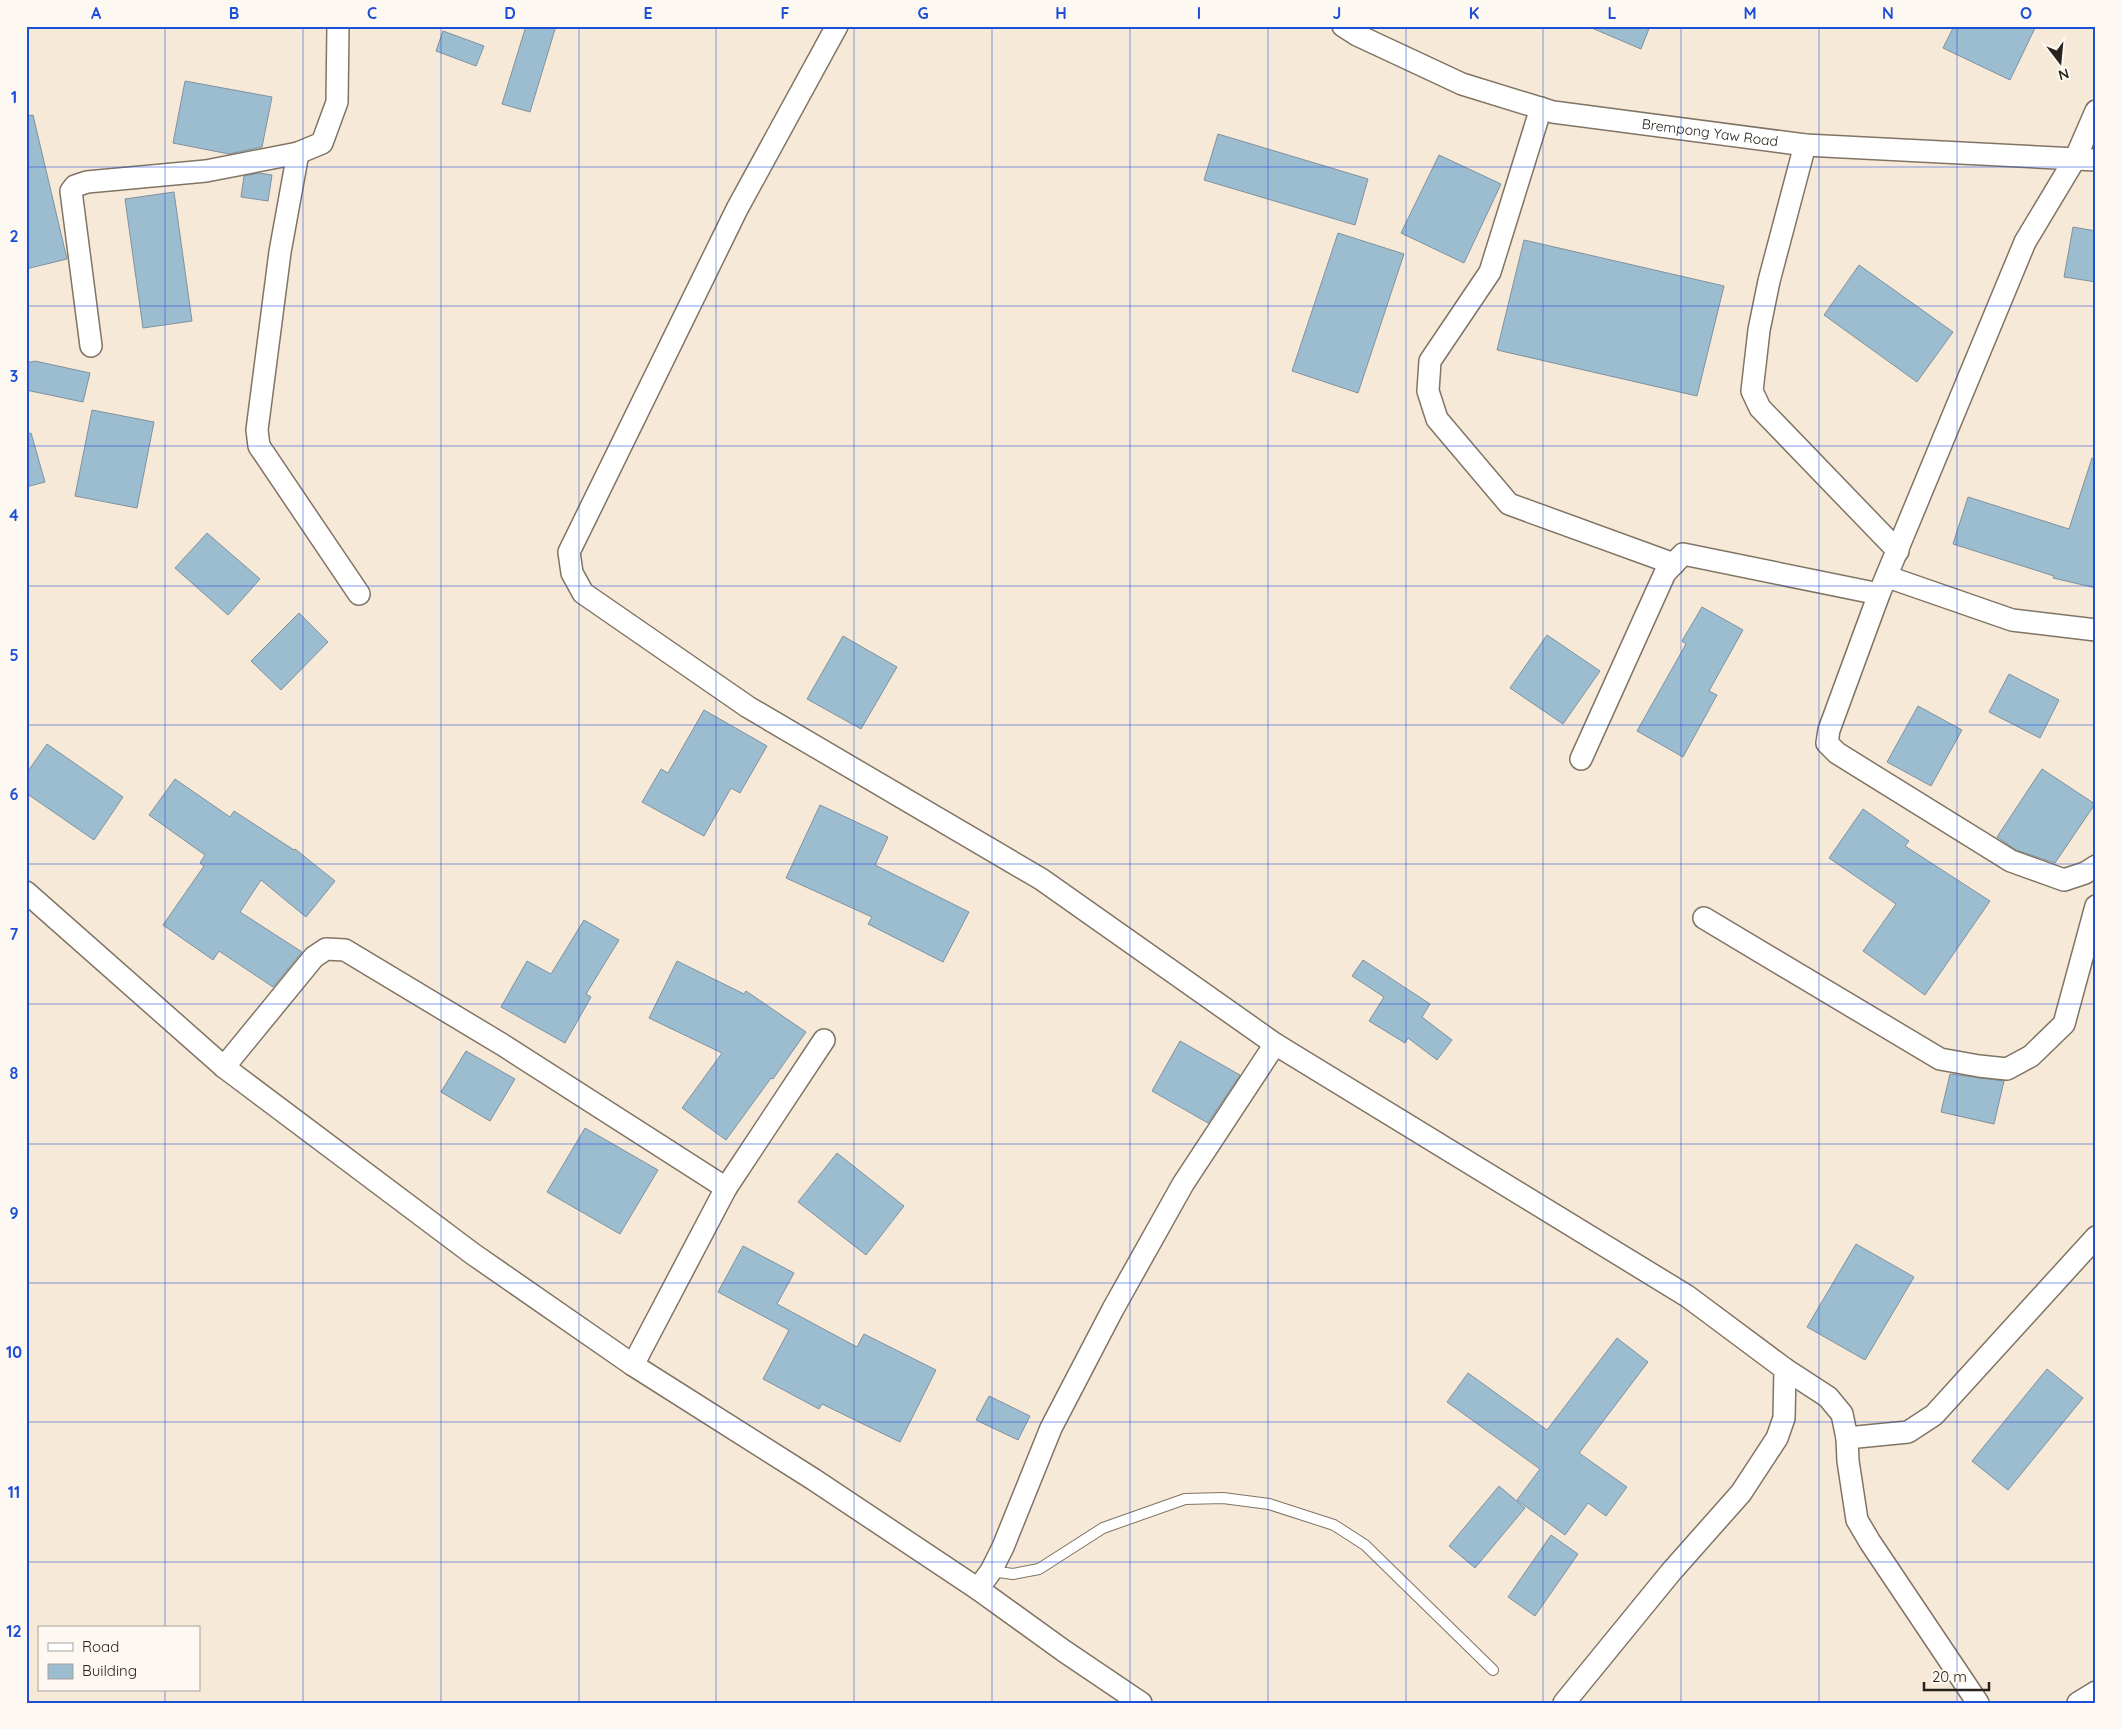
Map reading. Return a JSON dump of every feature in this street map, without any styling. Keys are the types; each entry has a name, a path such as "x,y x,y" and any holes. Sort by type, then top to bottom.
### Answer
{"street":[{"path":"90,346 71,191 75,186 87,182 206,171 298,153 322,142 337,102 338,26"},
{"path":"836,26 737,209 569,552 572,573 583,592 748,707 1041,879 1275,1044 1687,1296 1785,1369 1828,1397 1842,1414 1847,1438 1848,1461 1857,1520 1978,1703"},
{"name":"Brempong Yaw Road","path":"1343,26 1357,35 1462,84 1553,112 1805,145 2086,159"},
{"path":"1541,108 1490,272 1430,362 1428,391 1437,419 1509,504 1674,564"},
{"path":"2096,111 2086,159 2025,242 1884,586 1829,730 1827,744 1837,753 2011,861 2064,880 2086,873 2096,866"},
{"path":"1805,145 1766,297 1758,339 1752,391 1760,408 1898,551"},
{"path":"298,153 280,252 259,405 257,430 259,446 359,594"},
{"path":"1581,759 1665,573 1682,554 1884,586 2012,620 2096,630"},
{"path":"26,892 224,1067 473,1254 633,1365 813,1479 978,1589 1064,1651 1141,1703"},
{"path":"1704,918 1940,1059 2007,1069 2031,1056 2064,1024 2096,906"},
{"path":"224,1067 314,957 326,949 345,950 503,1045 726,1188"},
{"path":"633,1365 726,1188 824,1040"},
{"path":"978,1589 991,1571 1003,1547 1051,1428 1113,1309 1183,1184 1275,1044"},
{"path":"1847,1438 1908,1432 1934,1415 2096,1237"},
{"path":"1564,1703 1671,1572 1741,1492 1777,1438 1784,1418 1785,1369"},
{"path":"2078,1703 2096,1692"}],"lane":[{"path":"991,1571 1013,1574 1039,1569 1103,1528 1185,1499 1222,1498 1269,1504 1334,1525 1365,1545 1493,1670"}],"building":[{"path":"526,26 556,26 530,112 502,104"},
{"path":"1587,26 1650,26 1641,49"},
{"path":"1954,26 2036,26 2010,80 1943,48"},
{"path":"443,31 484,46 476,66 436,51"},
{"path":"185,81 272,97 262,147 229,154 173,143"},
{"path":"33,115 67,259 26,269 26,116"},
{"path":"1218,134 1368,179 1355,225 1204,180"},
{"path":"1439,155 1501,184 1464,263 1401,233"},
{"path":"259,173 272,175 268,201 241,197 244,176"},
{"path":"174,192 192,321 143,328 125,199"},
{"path":"2073,227 2096,231 2096,282 2064,277"},
{"path":"1338,233 1404,254 1358,393 1292,371"},
{"path":"1524,240 1724,286 1697,396 1497,350"},
{"path":"1859,265 1953,332 1917,382 1824,315"},
{"path":"35,361 90,373 83,402 26,390 26,363"},
{"path":"92,410 154,422 137,508 75,496"},
{"path":"31,433 45,482 26,487 26,434"},
{"path":"2092,458 2096,459 2096,588 2053,578 2054,576 1953,544 1968,497 2069,529"},
{"path":"207,533 260,579 228,615 175,568"},
{"path":"1702,607 1743,630 1709,691 1717,695 1683,757 1637,731 1686,644 1682,641"},
{"path":"299,613 328,642 281,690 251,661"},
{"path":"1547,635 1600,671 1563,724 1510,688"},
{"path":"843,636 897,667 861,729 807,699"},
{"path":"2009,674 2059,700 2040,738 1989,712"},
{"path":"1918,706 1962,730 1931,786 1887,762"},
{"path":"704,710 767,746 740,793 731,788 704,836 642,802 661,769 668,773"},
{"path":"47,744 123,797 94,840 26,793 26,774"},
{"path":"2042,769 2095,804 2055,863 2016,850 1997,837"},
{"path":"175,779 230,817 234,811 295,849 335,881 306,917 261,880 240,912 302,952 273,987 219,951 213,960 163,925 204,866 200,863 205,855 149,815"},
{"path":"820,805 888,837 875,865 969,912 943,962 868,924 872,917 786,878"},
{"path":"1863,809 1909,841 1905,846 1990,901 1925,995 1863,951 1896,904 1829,858"},
{"path":"584,920 619,940 586,994 591,997 565,1043 501,1007 527,961 551,974"},
{"path":"1363,960 1430,1004 1422,1017 1452,1040 1437,1060 1408,1038 1405,1043 1369,1021 1384,997 1352,976"},
{"path":"677,961 744,994 746,991 806,1032 726,1140 682,1108 722,1053 649,1018"},
{"path":"1180,1041 1240,1075 1208,1123 1152,1091"},
{"path":"466,1051 515,1079 490,1121 441,1092"},
{"path":"1950,1074 2004,1081 1994,1124 1941,1112"},
{"path":"585,1128 658,1170 620,1234 547,1192"},
{"path":"837,1153 904,1206 866,1255 798,1202"},
{"path":"1856,1244 1914,1277 1865,1360 1807,1327"},
{"path":"743,1246 794,1273 777,1304 857,1347 864,1334 936,1370 900,1442 822,1404 819,1409 763,1379 789,1330 718,1292"},
{"path":"1617,1338 1648,1362 1579,1453 1627,1487 1606,1516 1588,1503 1565,1535 1517,1500 1540,1469 1447,1402 1468,1373 1547,1430"},
{"path":"2047,1369 2083,1398 2008,1490 1972,1461"},
{"path":"989,1396 1030,1416 1018,1440 976,1420"},
{"path":"1499,1486 1525,1508 1475,1568 1449,1546"},
{"path":"1551,1535 1578,1554 1535,1616 1508,1597"}]}
